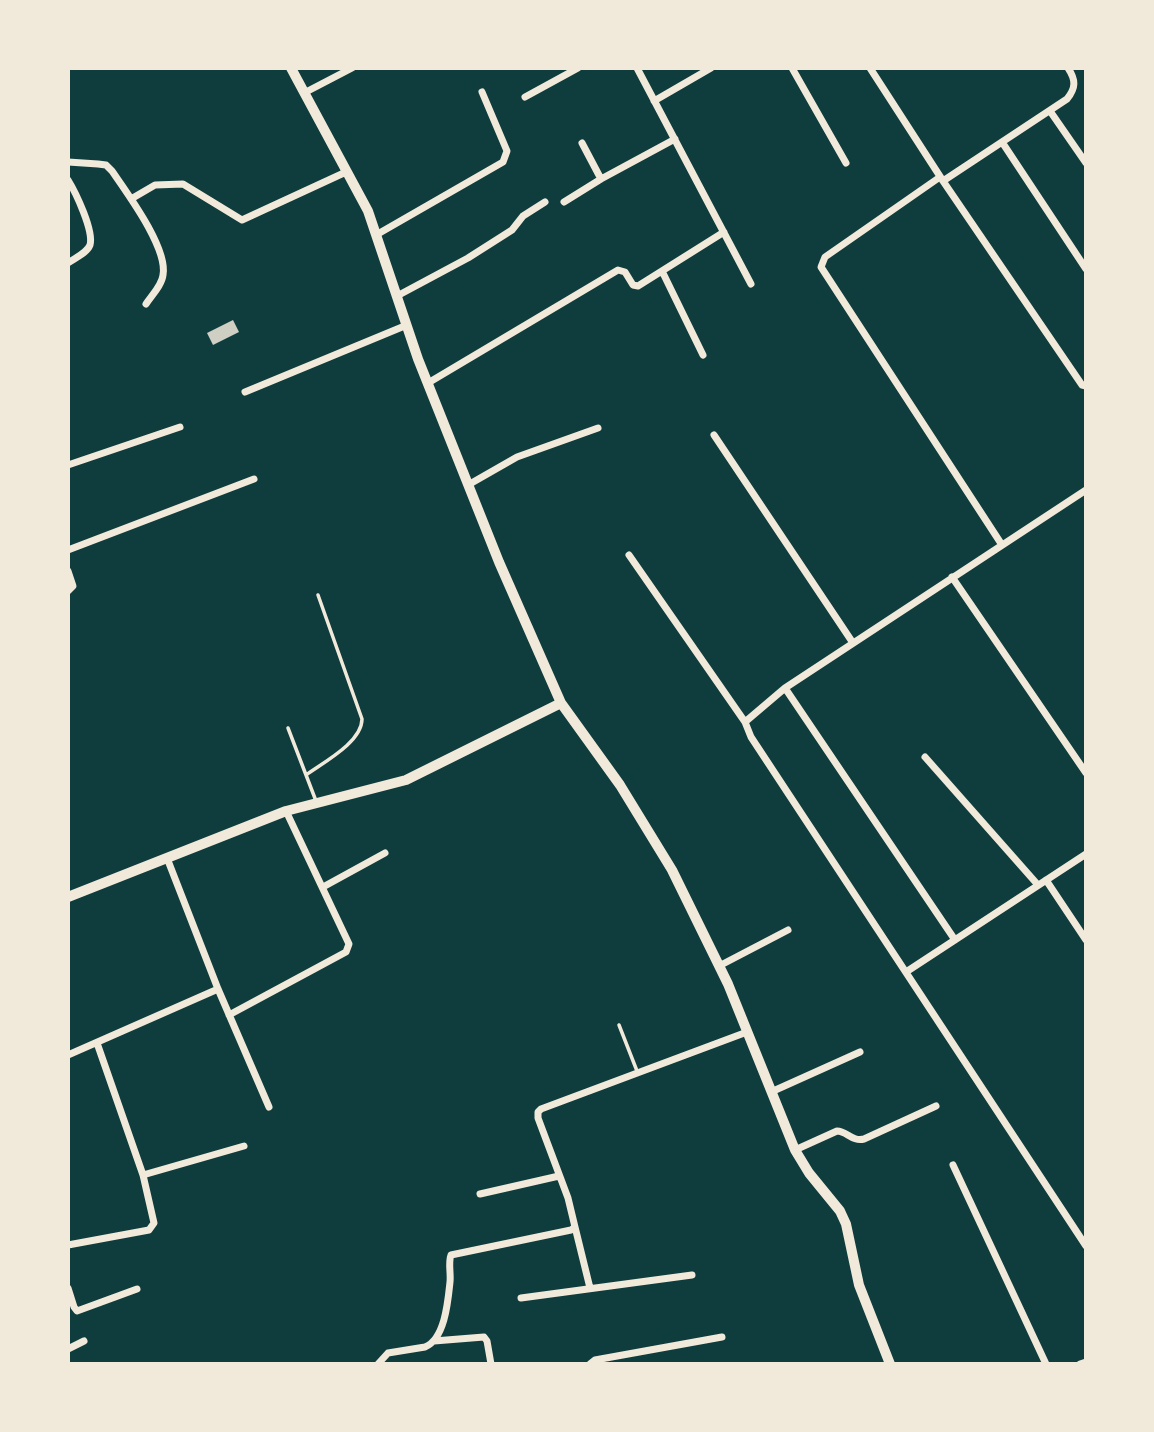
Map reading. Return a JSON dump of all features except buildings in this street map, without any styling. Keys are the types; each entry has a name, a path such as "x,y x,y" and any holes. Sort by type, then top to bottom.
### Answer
{"street":[{"path":"291,68 368,211 407,326 468,485 561,703 620,785 672,870 719,966 795,1150 809,1173 840,1211 846,1224 859,1285 890,1364"},
{"path":"304,93 352,68"},
{"path":"525,97 578,68"},
{"path":"637,68 751,284"},
{"path":"654,101 711,68"},
{"path":"792,68 846,163"},
{"path":"870,68 941,179 1082,385 1086,386"},
{"path":"1002,545 821,267 825,257 1067,99 1073,91 1073,76 1068,68"},
{"path":"376,235 503,162 507,152 482,92"},
{"path":"1050,111 1086,163"},
{"path":"564,202 674,139"},
{"path":"1002,142 1086,269"},
{"path":"582,143 601,179"},
{"path":"68,162 106,165 152,234 163,268 161,282 146,304"},
{"path":"131,199 155,185 183,184 242,220 346,172"},
{"path":"68,180 85,218 91,241 86,251 68,262"},
{"path":"397,296 468,258 516,228 523,215 545,202"},
{"path":"428,383 618,270 625,272 635,286 724,232"},
{"path":"662,271 703,355"},
{"path":"245,392 407,326"},
{"path":"68,465 180,427"},
{"path":"468,485 517,457 598,428"},
{"path":"714,435 853,643"},
{"path":"68,550 254,479"},
{"path":"745,722 785,688 1086,490"},
{"path":"629,555 745,722 751,737 1086,1246"},
{"path":"68,571 73,586 68,591"},
{"path":"953,577 1086,773"},
{"path":"785,688 955,940"},
{"path":"68,897 286,811 406,780 561,703"},
{"path":"925,757 1038,886"},
{"path":"229,1015 346,953 349,944 286,811"},
{"path":"323,887 385,853"},
{"path":"906,972 1086,854"},
{"path":"167,858 218,989 269,1107"},
{"path":"1046,880 1086,940"},
{"path":"719,966 788,930"},
{"path":"68,1055 218,989"},
{"path":"590,1288 575,1227 538,1112 747,1032"},
{"path":"68,1245 149,1230 154,1226 143,1175 97,1043"},
{"path":"771,1092 860,1052"},
{"path":"795,1150 840,1131 855,1140 864,1139 936,1105"},
{"path":"143,1175 244,1146"},
{"path":"953,1166 1046,1364"},
{"path":"480,1194 559,1176"},
{"path":"435,1341 444,1317 452,1255 524,1241 575,1227"},
{"path":"521,1298 692,1275"},
{"path":"68,1288 77,1311 137,1289"},
{"path":"378,1364 384,1356 425,1347 435,1341 484,1337 491,1364"},
{"path":"590,1364 595,1360 723,1337"},
{"path":"68,1349 84,1341"},
{"path":"393,1353 396,1364"},
{"path":"1080,1364 1086,1362"}],"lane":[{"path":"306,775 352,740 362,728 362,719 318,595"},
{"path":"289,728 316,803"},
{"path":"619,1025 638,1073"}]}
